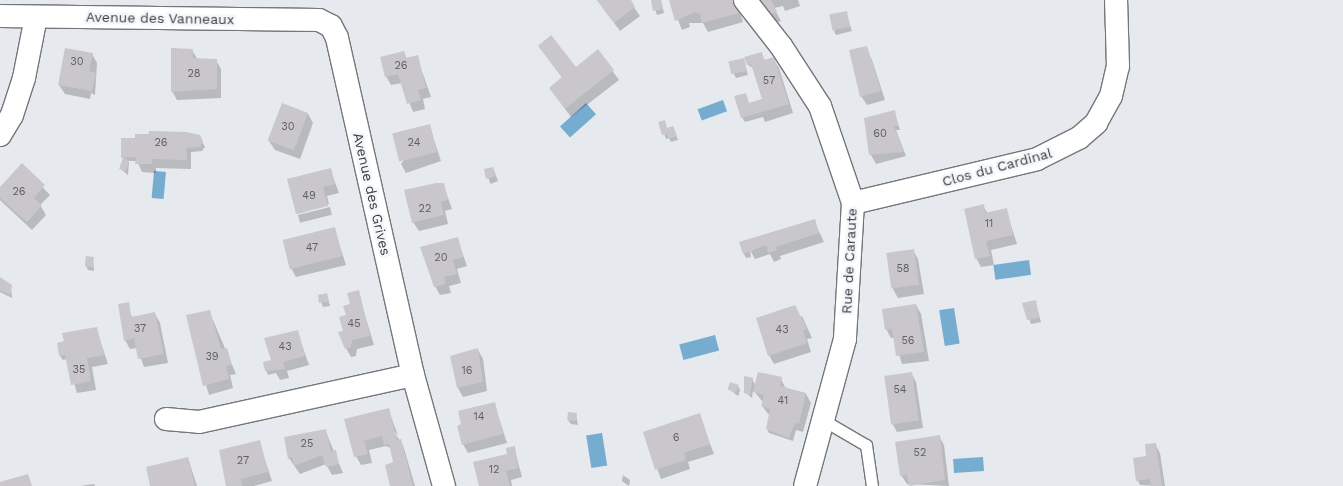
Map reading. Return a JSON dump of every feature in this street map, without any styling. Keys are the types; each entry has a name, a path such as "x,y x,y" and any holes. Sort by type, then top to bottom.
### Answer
{"street":[{"name":"Rue de Caraute","path":"745,0 781,46 820,106 853,203 845,339 805,486"},
{"name":"Clos du Cardinal","path":"853,203 1037,159 1079,138 1096,123 1111,96 1118,66 1116,0"},
{"name":"Avenue des Vanneaux","path":"0,16 319,20"},
{"path":"0,135 12,115 24,78 36,17"},
{"name":"Avenue des Grives","path":"319,20 331,26 337,38 413,375 444,486"},
{"path":"166,419 199,422 413,375"}],"lane":[{"path":"823,420 866,445 872,486"}],"water":[{"path":"723,100 727,111 702,121 698,109"},
{"path":"586,103 596,114 570,138 560,126"},
{"path":"154,171 166,172 164,199 152,198"},
{"path":"1029,260 1031,275 995,280 993,265"},
{"path":"954,308 960,344 945,346 939,310"},
{"path":"715,335 719,350 683,360 679,345"},
{"path":"602,433 607,466 591,468 586,436"},
{"path":"983,457 984,471 954,473 953,459"}],"building":[{"path":"597,0 631,0 635,7 614,23"},
{"path":"651,0 661,0 663,9 653,11"},
{"path":"669,0 735,0 739,13 702,23 700,14 695,12 675,21"},
{"path":"753,0 771,0 777,12 763,18"},
{"path":"847,11 850,27 832,30 829,14"},
{"path":"551,35 576,67 598,49 614,70 565,109 549,88 562,77 538,46"},
{"path":"867,46 881,91 860,97 849,50"},
{"path":"65,48 93,53 89,71 96,73 92,91 58,85"},
{"path":"171,48 193,49 193,58 217,59 217,89 171,92"},
{"path":"404,51 406,58 418,55 426,88 418,90 421,100 407,104 398,74 385,77 380,57"},
{"path":"762,52 764,60 774,57 789,104 741,118 734,96 746,93 749,103 762,99 751,64 747,65 744,57"},
{"path":"744,58 747,71 731,74 728,62"},
{"path":"282,103 308,113 294,150 268,140"},
{"path":"895,110 898,126 894,126 904,152 869,155 864,118"},
{"path":"665,120 667,128 673,126 677,136 668,139 667,134 662,135 658,122"},
{"path":"430,124 437,152 399,162 392,133"},
{"path":"149,131 186,132 200,135 203,141 200,147 186,148 187,160 152,159 152,164 135,164 136,157 121,158 121,138 135,138 135,134 149,134"},
{"path":"123,158 129,160 126,171 119,169"},
{"path":"22,163 45,185 34,198 42,205 27,222 0,198 0,187"},
{"path":"493,167 496,176 486,179 484,169"},
{"path":"331,168 335,184 323,187 328,206 296,214 287,179"},
{"path":"444,183 448,200 441,202 444,215 412,223 404,190"},
{"path":"984,204 985,213 1007,208 1013,235 986,241 990,256 975,259 964,209"},
{"path":"815,219 819,233 776,247 777,250 768,253 766,245 743,254 739,242"},
{"path":"335,227 342,256 290,269 283,240"},
{"path":"458,237 463,257 453,260 457,274 444,277 446,284 434,287 420,247"},
{"path":"914,249 919,285 891,289 886,253"},
{"path":"86,256 94,257 93,267 85,266"},
{"path":"0,277 12,285 10,295 0,290"},
{"path":"359,290 370,336 352,340 351,347 345,349 338,332 343,331 339,317 346,315 343,306 350,304 347,293"},
{"path":"327,293 329,302 319,303 318,295"},
{"path":"1036,300 1039,318 1027,320 1022,303"},
{"path":"129,302 131,317 155,312 164,354 138,359 134,338 124,341 118,304"},
{"path":"916,304 924,352 896,356 892,329 885,330 882,309"},
{"path":"795,305 807,329 803,330 807,343 768,356 756,318"},
{"path":"210,310 221,349 227,348 232,365 226,366 229,379 203,386 186,315"},
{"path":"97,327 104,355 87,358 91,381 71,385 65,355 59,356 57,343 64,341 62,333"},
{"path":"298,330 305,356 283,362 285,369 265,371 263,362 271,360 264,338"},
{"path":"478,348 483,382 457,388 450,356"},
{"path":"758,372 782,377 780,386 806,393 799,424 795,423 789,438 766,429 770,409 761,406 764,395 753,392"},
{"path":"912,372 919,421 891,424 884,376"},
{"path":"744,376 753,378 750,395 744,393"},
{"path":"730,382 739,385 736,392 728,390"},
{"path":"495,402 503,434 462,445 457,426 461,424 458,411"},
{"path":"389,408 397,440 401,439 413,486 390,486 385,465 393,462 389,444 384,445 382,436 364,441 368,454 354,457 344,419"},
{"path":"568,412 577,413 576,421 567,420"},
{"path":"700,413 710,444 684,453 686,460 655,470 643,432"},
{"path":"326,429 331,451 336,450 339,464 326,467 322,455 294,466 292,457 288,459 284,437"},
{"path":"940,435 945,480 909,486 907,475 900,476 895,442"},
{"path":"260,440 268,472 241,479 242,486 226,486 219,450"},
{"path":"1156,443 1162,486 1151,486 1150,479 1136,481 1133,458 1146,456 1145,444"},
{"path":"515,446 518,468 506,471 510,486 479,486 473,462 507,454 506,448"},
{"path":"188,457 195,486 150,486 146,467"},
{"path":"28,474 32,486 0,486 0,482"}]}
